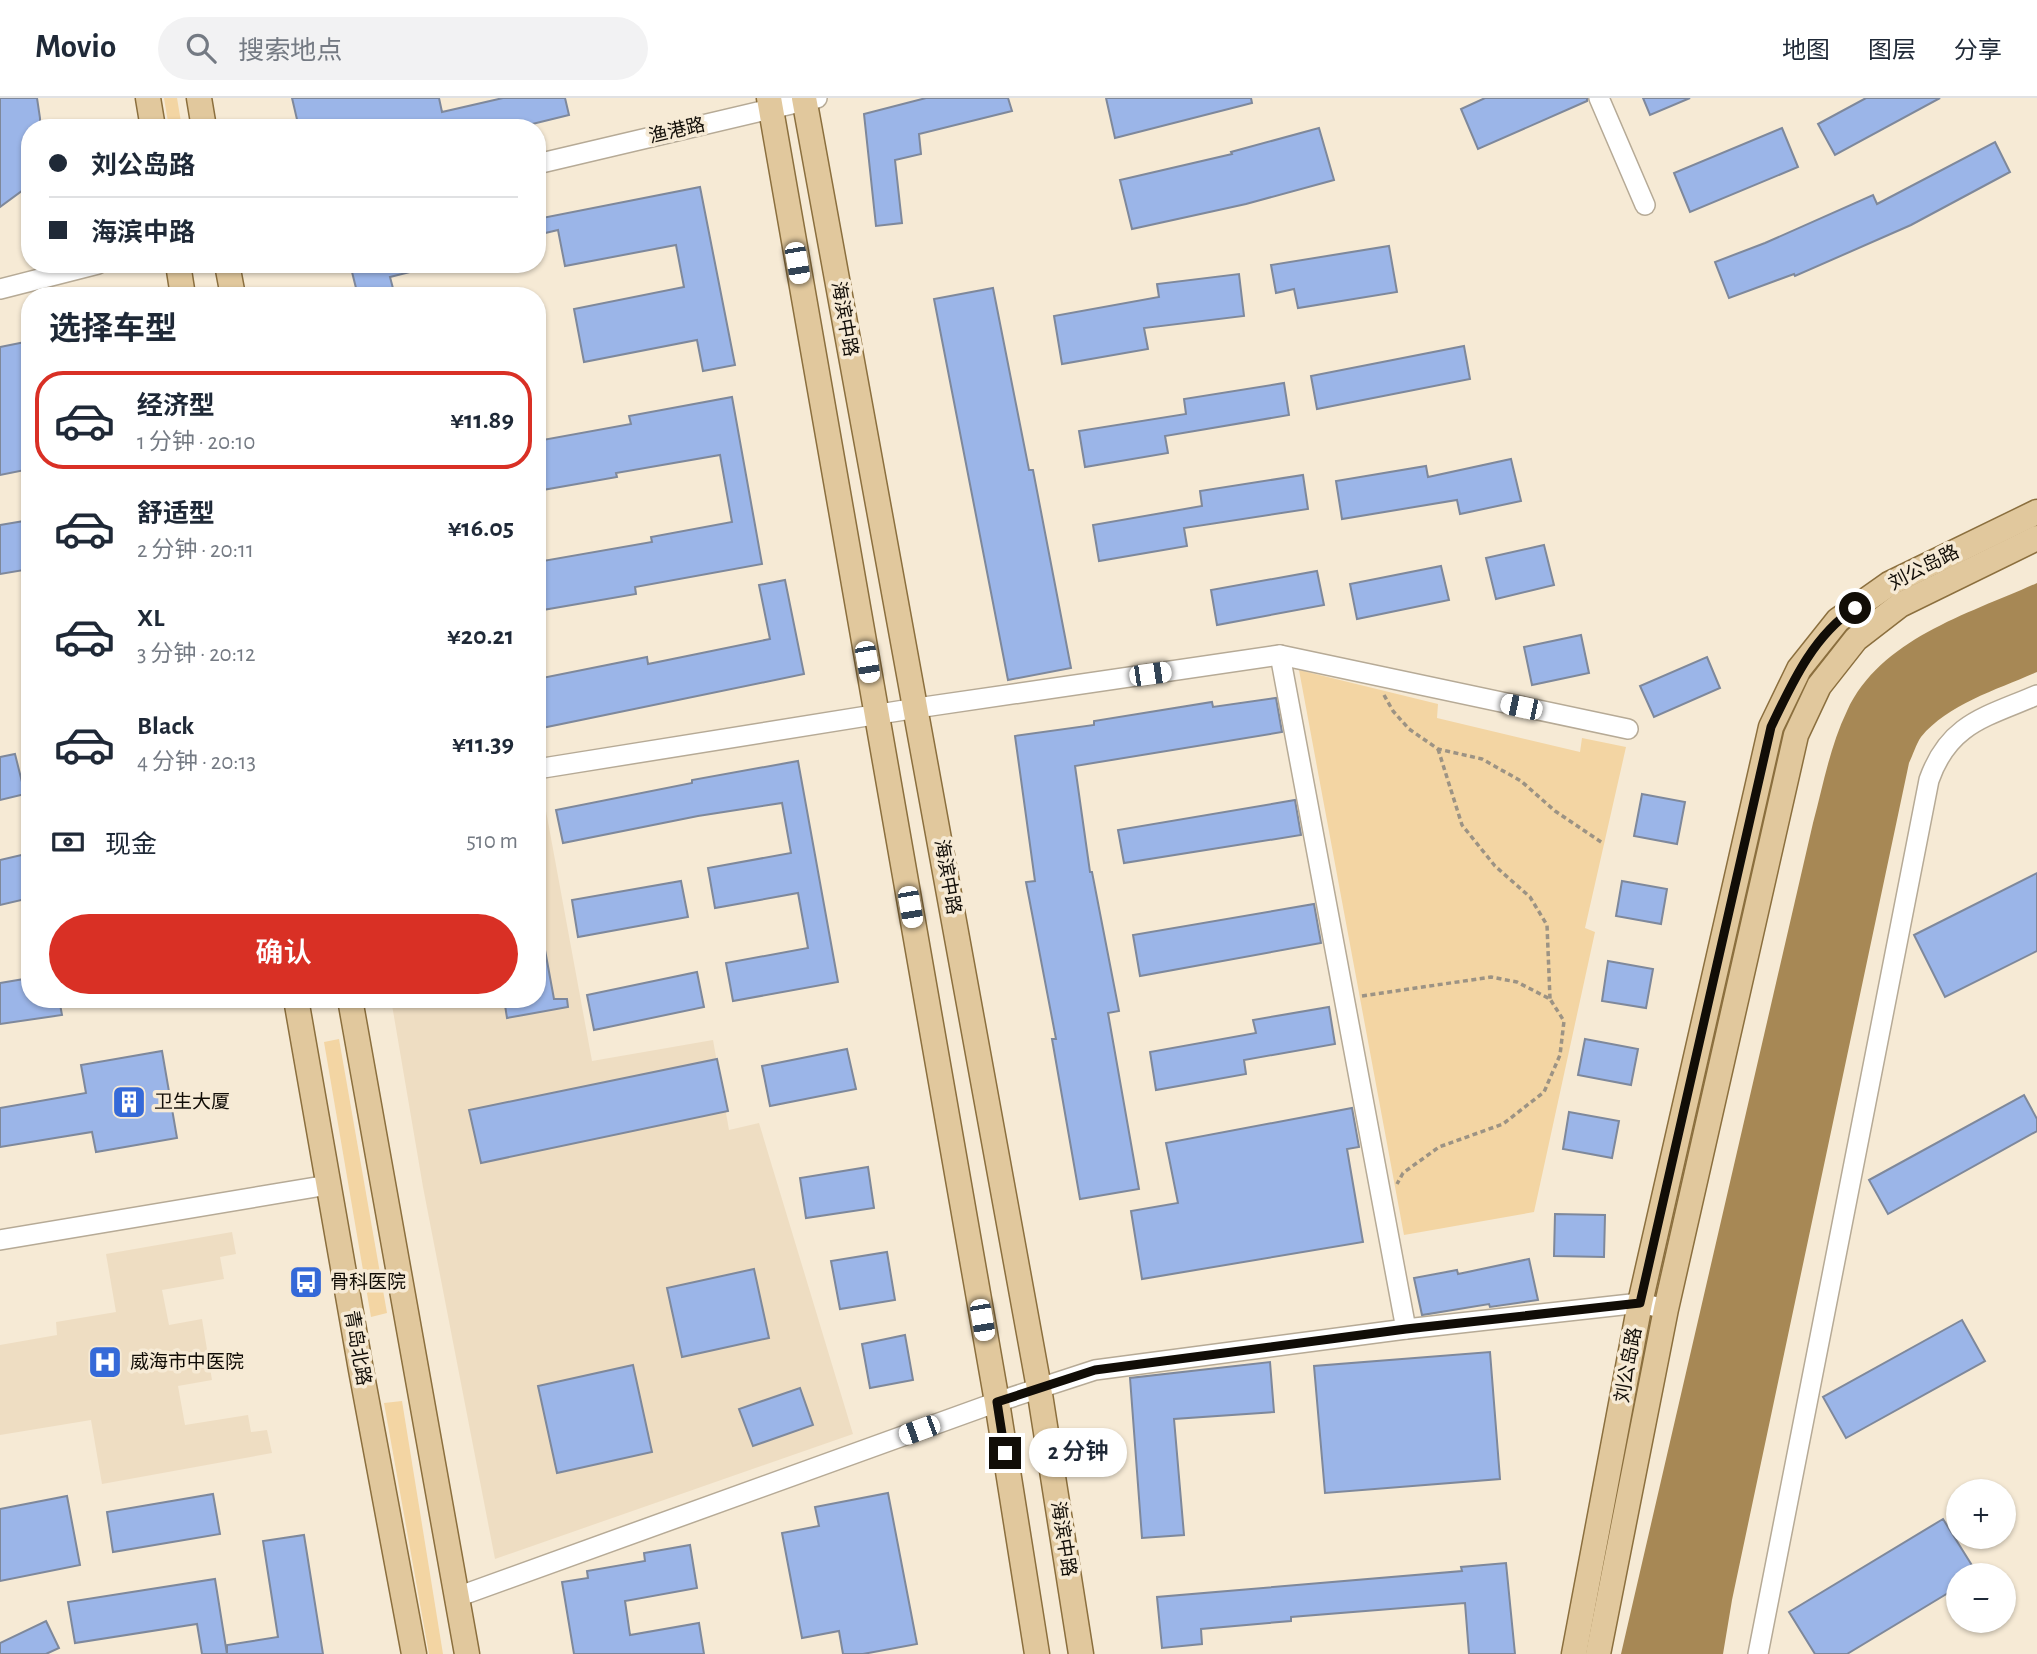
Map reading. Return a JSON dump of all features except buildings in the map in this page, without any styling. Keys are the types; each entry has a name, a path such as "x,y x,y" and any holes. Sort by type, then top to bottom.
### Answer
{"main road":[{"path":"148,98 152,119"},
{"path":"199,98 202,119"},
{"name":"海滨中路","path":"808,99 1039,1388 1081,1654"},
{"name":"海滨中路","path":"769,104 997,1402 1037,1654"},
{"name":"刘公岛路","path":"1581,1653 1640,1303 1771,727 1799,669 1838,620 1889,584 2037,512"},
{"name":"刘公岛路","path":"1581,1653 1666,1309 1796,735 1819,687 1856,639 1900,605 2037,538"},
{"name":"青岛北路","path":"298,1008 414,1654"},
{"path":"353,1008 467,1654"}],"street":[{"path":"1600,98 1645,205"},
{"name":"渔港路","path":"546,162 769,104 808,99"},
{"path":"0,289 63,273"},
{"path":"1280,656 1406,1329"},
{"path":"546,768 916,708 1280,656 1628,729"},
{"path":"1758,1654 1929,780 1936,760 1949,741 1972,724 2037,695"},
{"path":"0,1240 328,1185"},
{"path":"457,1597 997,1402 1095,1370 1406,1329 1640,1303 1666,1309"}],"path":[{"path":"1381,690 1393,711 1409,729 1438,749 1482,759 1521,781 1555,811 1604,844"},
{"path":"1438,749 1462,825 1495,866 1530,897 1546,926 1550,960 1550,999"},
{"path":"1360,996 1492,977 1517,982 1550,999 1564,1021 1560,1055 1544,1092 1503,1124 1439,1147 1403,1173 1395,1188"}],"shaded area":[{"path":"164,98 177,98 180,119 168,119"},
{"path":"2037,583 2037,672 1975,698 1945,715 1921,737 1909,763 1732,1600 1723,1654 1621,1654 1813,823 1841,724 1862,686 1881,665 1904,647 1956,618"},
{"path":"1299,670 1438,704 1437,718 1580,752 1582,738 1626,747 1585,928 1595,932 1534,1212 1404,1235"},
{"path":"546,811 592,1061 713,1040 729,1130 759,1123 853,1434 495,1559 423,1187 393,1008 546,1008"},
{"path":"339,1039 387,1313 371,1317 324,1042"},
{"name":"威海市中医院","path":"232,1232 236,1254 220,1257 224,1279 162,1290 169,1325 202,1319 212,1380 178,1386 185,1425 248,1415 251,1432 267,1430 272,1453 102,1484 91,1420 0,1435 0,1345 57,1335 56,1322 116,1312 106,1254"},
{"path":"402,1401 443,1654 429,1654 384,1403"}],"place":[{"name":"卫生大厦","path":"129,1102"},
{"name":"骨科医院","path":"306,1282"},
{"name":"威海市中医院","path":"105,1362"}],"route":[{"path":"1005,1453 997,1402 1095,1370 1406,1329 1640,1303 1771,727 1799,669 1838,620 1855,608"}]}
